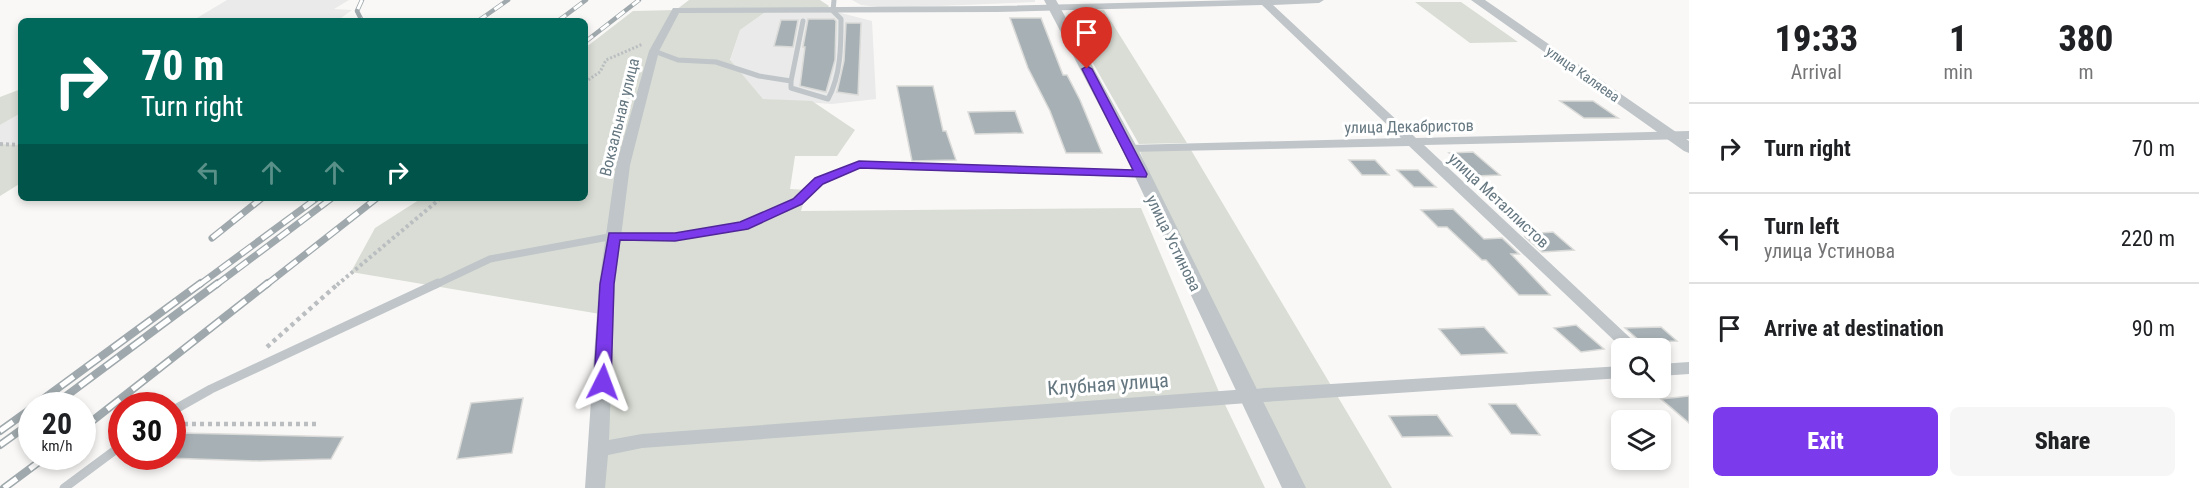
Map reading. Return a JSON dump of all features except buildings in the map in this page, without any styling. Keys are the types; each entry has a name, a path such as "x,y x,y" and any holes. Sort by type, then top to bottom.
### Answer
{"street":[{"path":"834,5 1052,5 1319,0"},
{"name":"улица Каляева","path":"1477,0 1689,148"},
{"name":"улица Металлистов","path":"1264,2 1621,338"},
{"name":"Вокзальная улица","path":"595,488 607,284 623,165 654,51 676,10 834,5"},
{"name":"улица Устинова","path":"1052,5 1130,149 1294,488"},
{"name":"улица Декабристов","path":"1130,149 1689,135"},
{"path":"1671,369 1689,368"},
{"name":"Клубная улица","path":"599,449 642,441 1248,396 1611,373"}],"lane":[{"path":"802,21 791,88 828,99 833,92 841,46 841,19 834,5"},
{"path":"654,51 678,60 716,62 759,76 791,81"},
{"path":"186,403 211,389 490,259 614,236 675,237 743,226 798,202 819,181 859,165 1141,174"},
{"path":"64,488 108,455"}],"path":[{"path":"0,144 18,145"},
{"path":"259,354 351,272 437,201"},
{"path":"186,424 316,424"}],"shaded area":[{"path":"227,0 349,0 334,9 352,10 341,18 197,18"},
{"path":"689,0 820,0 829,6 824,12 767,11 740,30 730,60 763,99 812,101 855,130 837,156 795,156 790,189 807,190 801,211 1141,208 1219,392 1265,488 595,488 606,315 351,272 375,228 417,201 588,201 588,46 633,11 676,10"},
{"path":"852,0 1035,0 1035,2 888,8 861,5"},
{"path":"1415,2 1461,2 1518,42 1470,43"},
{"path":"1081,10 1104,10 1187,143 1139,144 1066,16"},
{"path":"767,11 833,11 872,21 876,99 832,104 763,99 730,61 740,30"},
{"path":"18,90 18,115 0,125 0,97"},
{"path":"18,115 18,145 0,144 0,125"},
{"path":"0,144 18,145 18,185 0,196"},
{"path":"1191,150 1392,488 1305,488 1260,401 1328,390 1256,388 1161,206 1140,151"}],"railway":[{"path":"360,18 357,11 362,0"},
{"path":"482,18 508,0"},
{"path":"562,18 586,0"},
{"path":"588,40 639,0"},
{"path":"212,238 258,201"},
{"path":"199,285 313,201"},
{"path":"216,285 328,201"},
{"path":"266,285 373,201"},
{"path":"53,392 201,283"},
{"path":"71,392 218,283"},
{"path":"96,418 268,283"},
{"path":"0,431 18,418"},
{"path":"0,445 18,432"},
{"path":"4,488 28,470"}],"route":[{"path":"603,382 607,284 614,236 675,237 743,226 798,202 819,181 859,165 1141,174 1087,69"}]}
